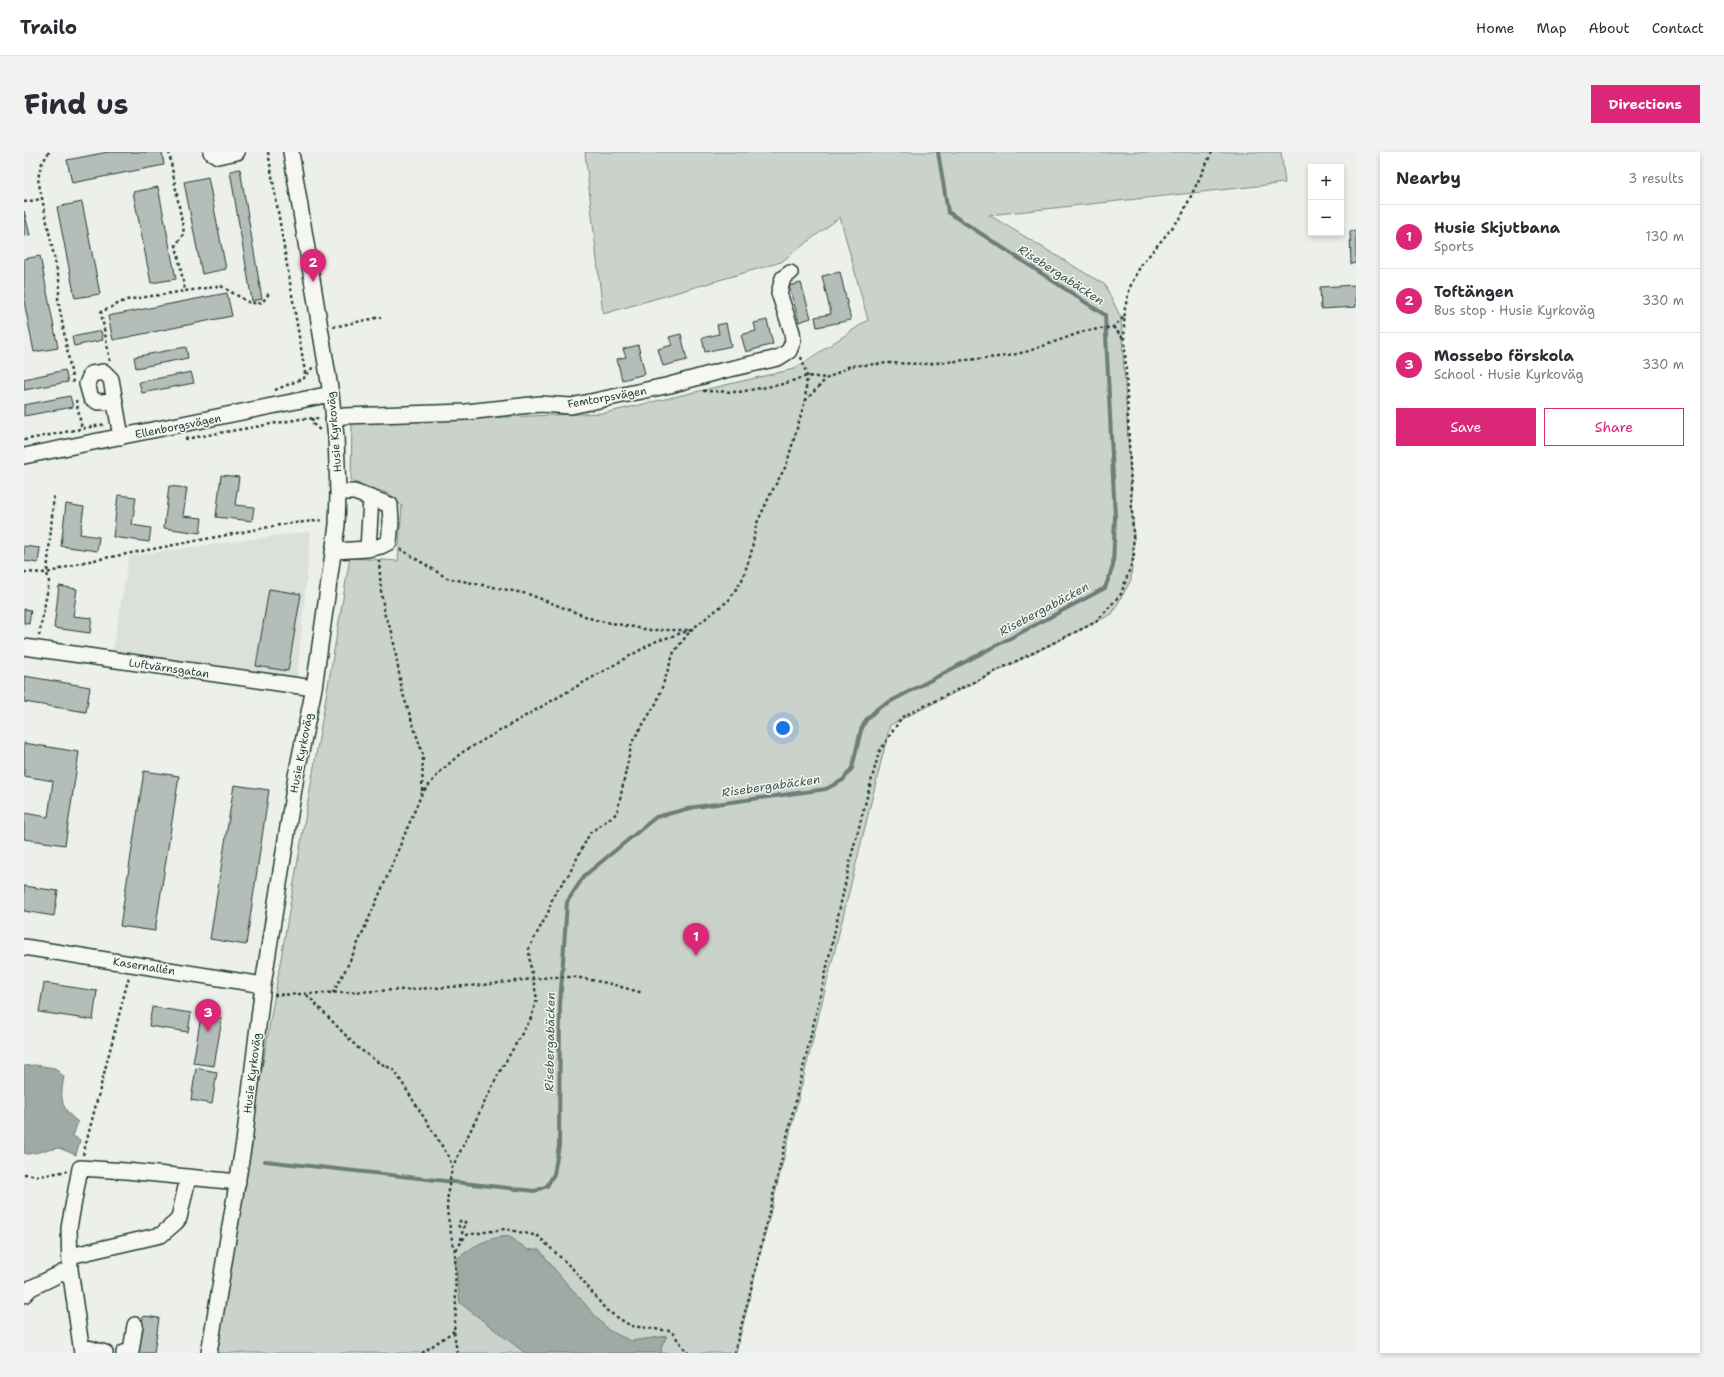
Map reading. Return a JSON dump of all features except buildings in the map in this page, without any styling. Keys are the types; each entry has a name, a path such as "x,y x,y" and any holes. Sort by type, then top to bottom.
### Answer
{"street":[{"path":"211,152 218,156 237,152"},
{"name":"Husie Kyrkoväg","path":"209,1353 238,1182 263,990 296,776 314,688 334,551 338,492 331,394 291,152"},
{"path":"790,273 783,278 779,293 792,332 793,341"},
{"name":"Femtorpsvägen","path":"333,419 344,416 466,412 540,404 571,406 670,385 721,371 778,358 789,351 793,341"},
{"path":"114,401 98,402 91,398 88,384 91,374 104,372 110,379 121,437"},
{"name":"Ellenborgsvägen","path":"24,456 331,394"},
{"path":"338,492 354,492 390,505 391,522 379,546"},
{"path":"371,498 379,546"},
{"path":"334,551 379,546"},
{"name":"Luftvärnsgatan","path":"30,648 314,688"},
{"name":"Kasernallén","path":"24,947 132,964 263,990"},
{"path":"105,1353 81,1350 70,1263 69,1228 80,1168 238,1182"},
{"path":"24,1295 31,1288 70,1263 161,1235 179,1218 188,1178"},
{"path":"124,1353 131,1351 135,1325"}],"path":[{"path":"49,152 41,165 38,179 60,285 58,299 73,387"},
{"path":"169,152 184,233 176,245 185,291"},
{"path":"268,152 305,372 304,378 314,366"},
{"path":"734,1353 751,1289 822,988 851,857 879,752 902,717 1096,622 1121,594 1134,557 1124,339 1125,308 1130,287 1141,265 1182,217 1212,152"},
{"path":"24,202 41,199"},
{"path":"110,379 111,366 101,312 126,300 221,286 250,303 262,303 270,292"},
{"path":"321,329 381,317"},
{"path":"805,402 826,378 850,366 889,363 924,364 1008,356 1029,352 1085,331 1097,328 1113,327 1124,318"},
{"path":"1113,327 1124,339"},
{"path":"457,1353 454,1332 456,1312 455,1251 448,1225 447,1211 448,1191 452,1168 499,1073 531,1018 537,999 529,948 548,913 553,896 569,874 590,833 617,813 632,742 656,702 674,652 691,630 729,600 742,580 751,554 756,525 786,466 805,402 807,376 805,366 793,341"},
{"path":"700,390 739,392 783,384 807,376 826,378"},
{"path":"75,394 82,429"},
{"path":"312,418 313,424 323,433"},
{"path":"180,440 234,429 312,418 333,419"},
{"path":"30,648 49,582 47,573 54,494"},
{"path":"24,572 47,573 84,562 285,524 326,519 325,527"},
{"path":"422,793 423,755 402,691 392,632 385,616 379,564 379,546 447,578 528,594 595,620 650,630 691,630"},
{"path":"333,993 350,961 369,919 422,793 441,771 461,753 654,642 691,630"},
{"path":"24,1174 41,1176 80,1168 132,964"},
{"path":"263,990 307,995 467,986 551,977 575,977 643,993"},
{"path":"307,995 357,1047 376,1061 394,1070 449,1156 452,1168"},
{"path":"460,1243 463,1228 466,1225 464,1221 465,1218"},
{"path":"463,1228 459,1227 458,1223 464,1221"},
{"path":"455,1251 466,1235 505,1230 538,1236 576,1272 606,1310 631,1326 671,1331 688,1353"},
{"path":"422,1353 454,1332"}],"shaded area":[{"path":"585,152 1281,152 1285,183 989,215 1105,285 1121,318 1134,538 1131,580 1112,614 890,725 736,1353 213,1353 350,558 398,561 402,506 390,494 351,481 352,423 605,413 794,369 868,320 840,217 781,262 603,314"},
{"path":"311,531 297,679 112,654 129,556"},
{"path":"35,1065 55,1068 64,1077 62,1091 63,1102 68,1112 78,1122 73,1136 80,1140 76,1155 59,1148 28,1154 24,1153 24,1066"},
{"path":"509,1236 528,1250 539,1249 555,1270 608,1330 631,1341 667,1336 662,1345 661,1353 525,1353 460,1303 455,1260 486,1241"}],"waterway":[{"name":"Risebergabäcken","path":"265,1161 535,1191 547,1186 554,1174 559,1146 560,1005 567,902 584,876 656,817 695,807 826,789 843,780 852,768 861,730 866,720 878,708 1105,588 1113,566 1115,517 1105,315 948,212 938,152"}],"place":[{"name":"Toftängen","path":"313,282"},
{"name":"Husie Skjutbana","path":"696,956"},
{"name":"Mossebo förskola","path":"208,1032"}]}
